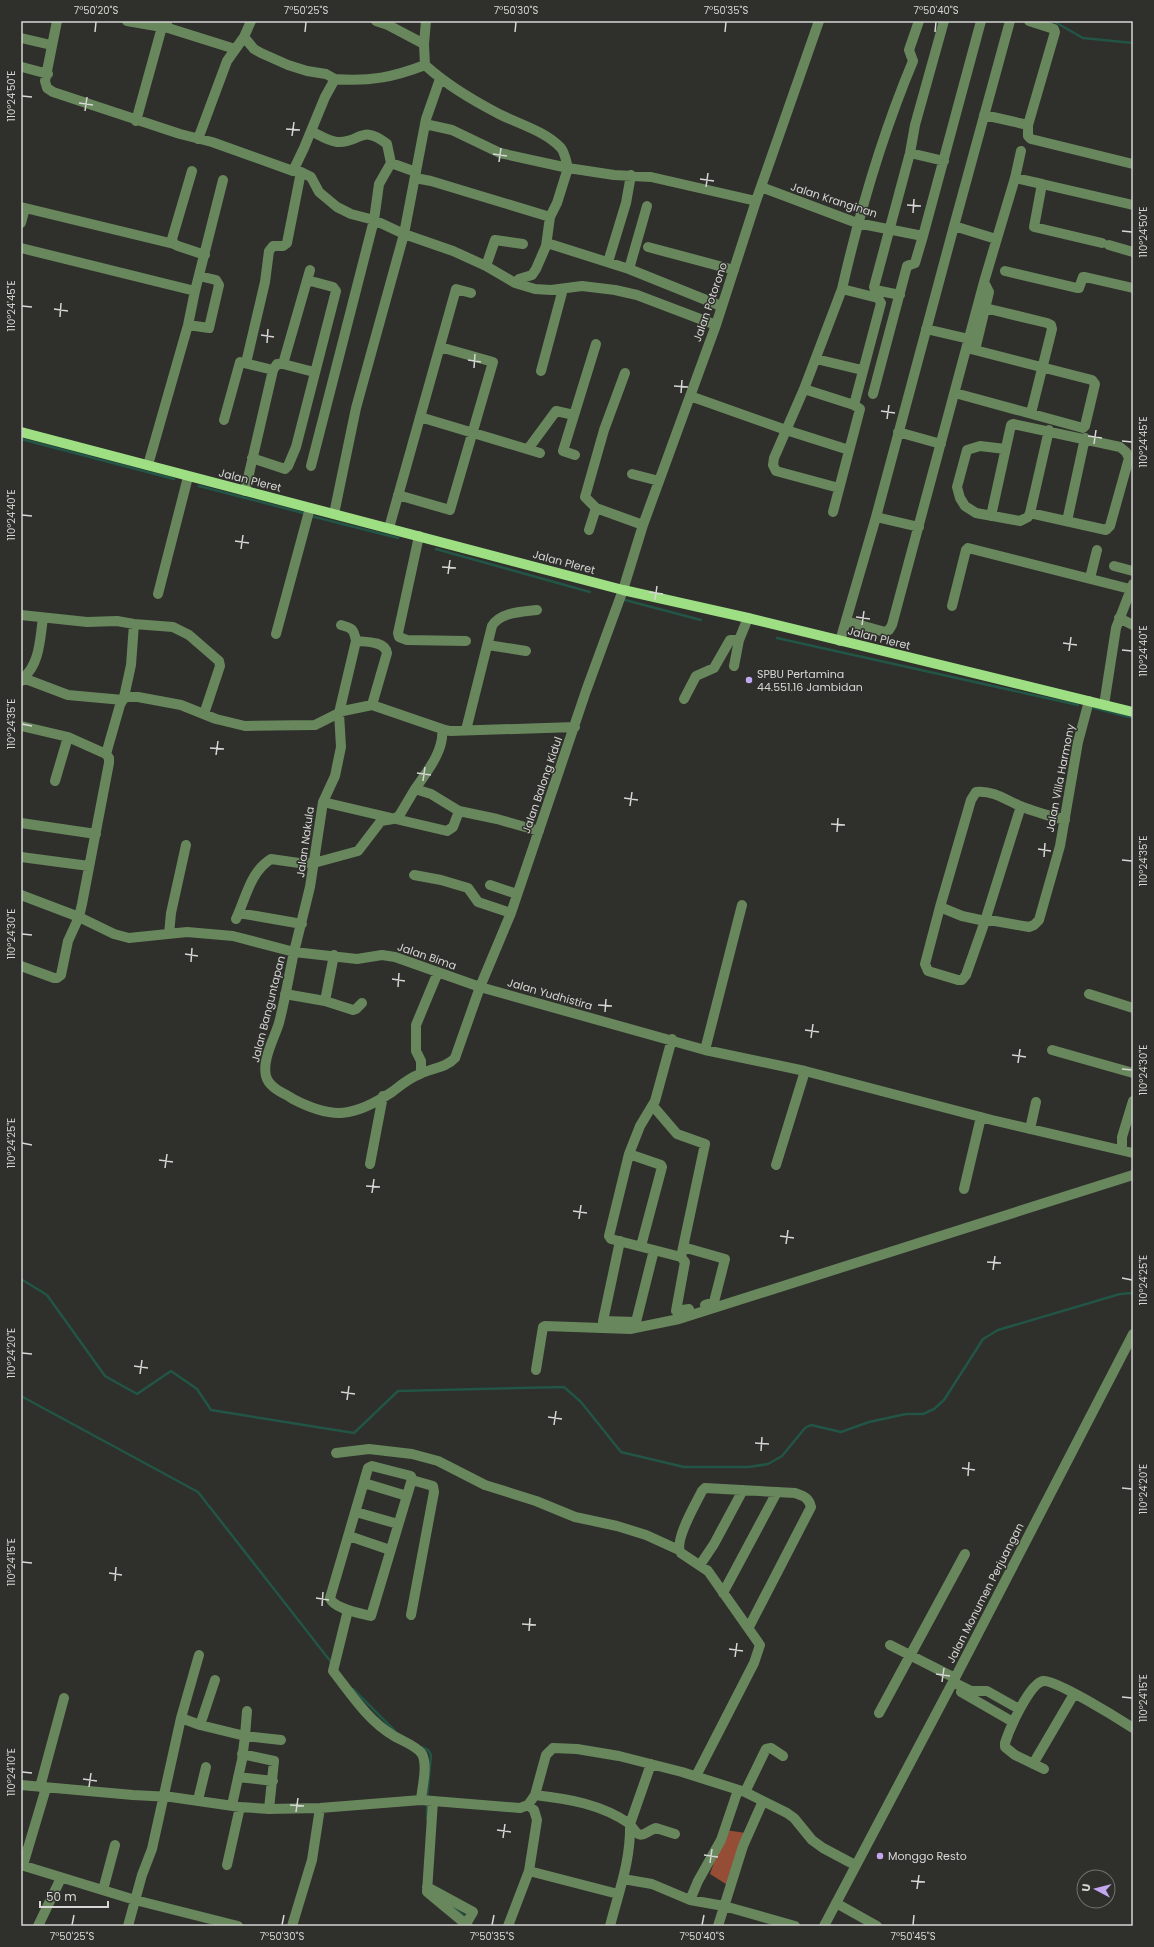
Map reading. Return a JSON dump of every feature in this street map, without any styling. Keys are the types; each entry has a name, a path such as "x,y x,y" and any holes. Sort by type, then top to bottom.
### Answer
{"main road":[{"name":"Jalan Pleret","path":"21,432 623,590 748,618 1133,712"}],"street":[{"path":"57,21 48,74 45,81 49,90 136,121 198,139 311,177 319,192 337,207 351,214 374,220 404,234 428,241 486,266 515,282 535,290 563,289 582,286 622,291 637,295 716,325"},
{"path":"127,21 166,25 235,49"},
{"path":"198,139 227,61 244,37 251,21"},
{"path":"376,21 388,25 424,44"},
{"path":"426,21 424,44 425,65 440,79 454,89 501,115 541,133 562,149 568,168 557,203 550,217 547,243 532,275 515,282"},
{"name":"Jalan Potorono","path":"623,590 643,525 716,325 756,201 819,21"},
{"path":"839,488 783,474 773,469 774,458 804,389 842,289 857,223 879,149 913,61 909,50 919,21"},
{"path":"900,295 875,290 874,287 910,153 914,125 944,21"},
{"path":"873,394 907,266 914,263 923,236 981,21"},
{"path":"840,641 876,517 1010,21"},
{"path":"1029,21 1054,29 1055,32 1028,125 1027,133 1031,139 1133,164"},
{"path":"136,121 166,25"},
{"path":"244,37 254,49 261,53 288,65 307,71 326,74 335,79 358,81 372,80 404,73 425,65"},
{"path":"21,38 52,45"},
{"path":"913,61 931,65"},
{"path":"22,67 48,74"},
{"path":"246,363 250,337 264,282 269,251 273,246 283,246 287,243 297,172 311,131 328,89 335,79"},
{"path":"334,514 356,408 404,234 425,124 440,79"},
{"path":"984,115 1028,125"},
{"path":"425,124 452,130 500,153 568,168 614,175 631,175 674,182 756,201"},
{"path":"311,131 338,142 350,141 362,134 373,135 387,144 391,163 379,184 374,220 311,466"},
{"path":"970,346 984,282 1015,178 1021,151"},
{"path":"910,153 944,161"},
{"path":"391,163 415,175 550,217"},
{"path":"174,244 172,239 192,172"},
{"path":"608,262 626,203 631,175"},
{"path":"1015,178 1133,205"},
{"path":"148,465 188,325 195,291 224,180"},
{"path":"1042,184 1034,227 1133,252"},
{"name":"Jalan Kranginan","path":"761,188 857,223 923,236"},
{"path":"629,269 647,206"},
{"path":"21,223 23,207 174,244 205,255"},
{"path":"954,226 996,239"},
{"path":"486,266 495,240 523,244"},
{"path":"547,243 629,269 721,306"},
{"path":"21,248 195,291"},
{"path":"648,248 734,270"},
{"path":"283,364 310,270"},
{"path":"1005,271 1076,288 1079,288 1083,277 1085,277 1133,288"},
{"path":"188,325 209,328 216,299 219,283 216,280 199,276"},
{"path":"252,458 285,469 288,466 296,447 336,291 333,287 307,280"},
{"path":"846,621 885,632 889,630 894,619 955,393 970,346 985,308 988,292 984,282"},
{"path":"389,528 456,289 471,293"},
{"path":"541,371 563,289"},
{"path":"842,289 880,300 881,303 862,370 854,405"},
{"path":"985,308 1031,318 1051,325 1052,334 1030,413"},
{"path":"926,328 970,346 1042,368 1092,380 1095,384 1094,396 1084,428 955,393"},
{"path":"575,455 563,451 596,344"},
{"path":"398,495 450,510 493,362 440,347"},
{"path":"816,359 862,370"},
{"path":"224,420 240,363 246,363 273,370"},
{"path":"245,491 273,370 277,364 283,364 314,372"},
{"path":"625,373 604,430 584,497 596,508 643,525"},
{"path":"804,389 854,405 860,409 833,512"},
{"path":"690,396 786,430 849,450"},
{"path":"528,449 556,411 574,415"},
{"path":"420,417 540,453"},
{"path":"991,516 1005,450 1011,425 1013,424 1049,430 1120,447 1131,459 1108,528 1106,530 1030,513"},
{"path":"1005,450 980,446 967,450 957,482 960,498 965,506 976,513 1020,521 1028,517 1030,513 1049,430"},
{"path":"898,432 941,444"},
{"path":"1068,521 1085,438"},
{"path":"632,474 659,481"},
{"path":"158,594 188,477"},
{"path":"276,634 310,508"},
{"path":"589,530 596,508"},
{"path":"876,517 919,527"},
{"path":"420,536 398,634 399,637 407,640 466,641"},
{"path":"952,606 966,550 968,548 1090,578 1132,586 1119,618 1104,705"},
{"path":"1090,578 1096,550"},
{"path":"1114,566 1133,571"},
{"name":"Jalan Balong Kidul","path":"480,987 511,913 623,590"},
{"path":"466,730 495,622 502,617 537,610"},
{"path":"21,615 87,622 117,621 173,627 189,636 219,660 220,666 204,714"},
{"path":"43,618 36,659 32,670 22,679 68,695 123,698 138,696 181,704 227,722 245,726 271,727 315,725 343,711 372,705 450,731 575,727"},
{"path":"734,666 739,640 748,618"},
{"path":"1119,618 1133,625"},
{"path":"106,754 123,698 131,665 134,624"},
{"path":"341,625 355,631 356,641 381,645 386,649 387,653 372,705"},
{"path":"684,698 696,676 714,668 730,640 739,640"},
{"name":"Jalan Nakula","path":"294,952 302,924 314,863 323,802 335,776 341,747 339,713 356,641"},
{"path":"488,645 526,651"},
{"name":"Jalan Villa Harmony","path":"940,907 962,916 985,921 995,921 1029,927 1034,925 1039,920 1052,879 1065,820 1078,742 1089,701"},
{"path":"21,726 68,737 106,754 109,758 96,834 79,917 68,941 60,976 54,978 21,966"},
{"path":"302,924 238,916 248,886 265,862 271,859 299,863 314,863 358,851 381,821 393,819 403,811 441,745 443,736 442,729"},
{"path":"55,781 68,737"},
{"path":"415,789 431,794 459,811 497,819 539,831"},
{"path":"1021,806 985,921 965,978 958,980 930,972 926,968 925,964 973,795 976,792 983,791 996,794 1021,806 1065,820"},
{"path":"323,802 385,815 393,819 447,831 453,827 459,811"},
{"path":"21,823 96,834"},
{"path":"169,934 171,912 186,845"},
{"path":"21,857 89,866"},
{"path":"414,875 442,880 468,888 478,902 511,913"},
{"path":"490,885 517,894"},
{"name":"Jalan Banguntapan","path":"21,896 79,917 114,934 129,938 187,932 233,936 294,952 285,994 265,1069 266,1077 271,1084 280,1091 308,1107 332,1113 349,1113 383,1096 421,1073 442,1067 455,1058 480,987"},
{"path":"705,1050 742,906"},
{"name":"Jalan Bima","path":"294,952 357,959 382,955 395,957 480,987"},
{"path":"325,1001 334,956"},
{"path":"421,1073 421,1061 416,1051 416,1025 438,972"},
{"name":"Jalan Yudhistira","path":"480,987 672,1039 705,1050 805,1071 981,1117 1133,1153"},
{"path":"285,994 325,1001 353,1010 362,1003"},
{"path":"1089,994 1133,1008"},
{"path":"654,1106 677,1134 705,1144 682,1252 685,1262 676,1311 714,1303 725,1259 682,1252 654,1250 610,1239 609,1236 629,1154 640,1126 654,1106 672,1039"},
{"path":"1052,1050 1133,1073"},
{"path":"776,1164 805,1071"},
{"path":"370,1164 383,1096"},
{"path":"1122,1150 1122,1137 1133,1101"},
{"path":"1030,1129 1036,1102"},
{"path":"964,1189 981,1117"},
{"path":"629,1154 662,1167 642,1246"},
{"path":"536,1370 543,1327 545,1326 630,1329 679,1319 1133,1175"},
{"path":"620,1241 603,1321 636,1322 654,1250"},
{"name":"Jalan Monumen Perjuangan","path":"824,1926 953,1682 1133,1334"},
{"path":"336,1453 369,1449 412,1454 438,1461 485,1485 536,1501 575,1517 616,1526 646,1536 679,1550 681,1553 700,1565 712,1576 758,1642 760,1649 696,1776"},
{"path":"411,1616 434,1492 433,1486 412,1480 411,1476 372,1466 368,1468 330,1598 332,1603 348,1610 371,1616 412,1480"},
{"path":"364,1483 408,1496"},
{"path":"679,1550 680,1538 702,1491 710,1488 804,1495 810,1501 811,1507 748,1627"},
{"path":"700,1565 714,1544 743,1490"},
{"path":"723,1593 777,1492"},
{"path":"356,1512 398,1524"},
{"path":"349,1536 390,1550"},
{"path":"879,1713 964,1554"},
{"path":"348,1610 334,1666 338,1677 368,1714 388,1732 422,1754 427,1801 427,1887 427,1892 431,1897 467,1924 473,1912 427,1887"},
{"path":"890,1645 910,1655 1013,1722"},
{"path":"128,1926 142,1875 152,1848 162,1796 181,1718 199,1655"},
{"path":"200,1725 214,1680"},
{"path":"1044,1769 1015,1755 1005,1747 1005,1743 1013,1722 1020,1709 1037,1684 1043,1681 1049,1682 1074,1694 1133,1728"},
{"path":"953,1682 971,1692 987,1692 1020,1709"},
{"path":"1033,1764 1074,1694"},
{"path":"64,1698 43,1788 22,1865 135,1900 238,1926"},
{"path":"226,1865 236,1806 238,1777 245,1736 246,1710"},
{"path":"181,1718 200,1725 245,1736 281,1740"},
{"path":"21,1785 43,1788 162,1796 269,1809 320,1808 427,1801 511,1808 528,1805 535,1795 546,1755 553,1748 619,1756 696,1776 742,1791 788,1812 812,1840 855,1865"},
{"path":"690,1900 698,1880 721,1840 742,1791 766,1749 771,1748 783,1756"},
{"path":"242,1754 273,1760 275,1762 269,1809"},
{"path":"610,1926 623,1879 630,1843 630,1824 651,1764"},
{"path":"198,1800 206,1767"},
{"path":"238,1777 273,1781"},
{"path":"535,1795 582,1802 608,1810 630,1824 636,1834 646,1834 656,1828 675,1834"},
{"path":"718,1926 743,1846 763,1801"},
{"path":"508,1926 530,1871 537,1820 534,1810 528,1805"},
{"path":"292,1926 312,1860 320,1808"},
{"path":"103,1890 115,1845"},
{"path":"530,1871 618,1894"},
{"path":"38,1926 61,1878"},
{"path":"623,1879 652,1884 690,1900 724,1906 795,1926"},
{"path":"836,1903 877,1926"}],"shaded area":[{"path":"725,1830 746,1833 729,1886 710,1874"}],"waterway":[{"path":"1053,21 1083,38 1133,43"},
{"path":"21,439 174,479"},
{"path":"199,486 307,514"},
{"path":"311,516 398,538"},
{"path":"436,549 590,592"},
{"path":"625,600 701,620"},
{"path":"777,638 1078,705"},
{"path":"1094,708 1133,718"},
{"path":"21,1279 47,1295 105,1376 137,1394 171,1371 197,1389 211,1410 354,1433 398,1391 564,1387 581,1402 621,1452 684,1467 749,1467 768,1464 782,1456 805,1428 811,1425 841,1432 869,1422 906,1414 923,1414 934,1409 944,1400 983,1339 998,1330 1120,1294 1133,1293"},
{"path":"21,1396 198,1492 331,1662"},
{"path":"353,1689 395,1731"},
{"path":"421,1747 428,1750 431,1755 427,1799"},
{"path":"427,1804 427,1819"},
{"path":"454,1908 466,1917"}],"place":[{"name":"SPBU Pertamina 44.551.16 Jambidan","path":"749,680"},
{"name":"Monggo Resto","path":"880,1856"}]}
